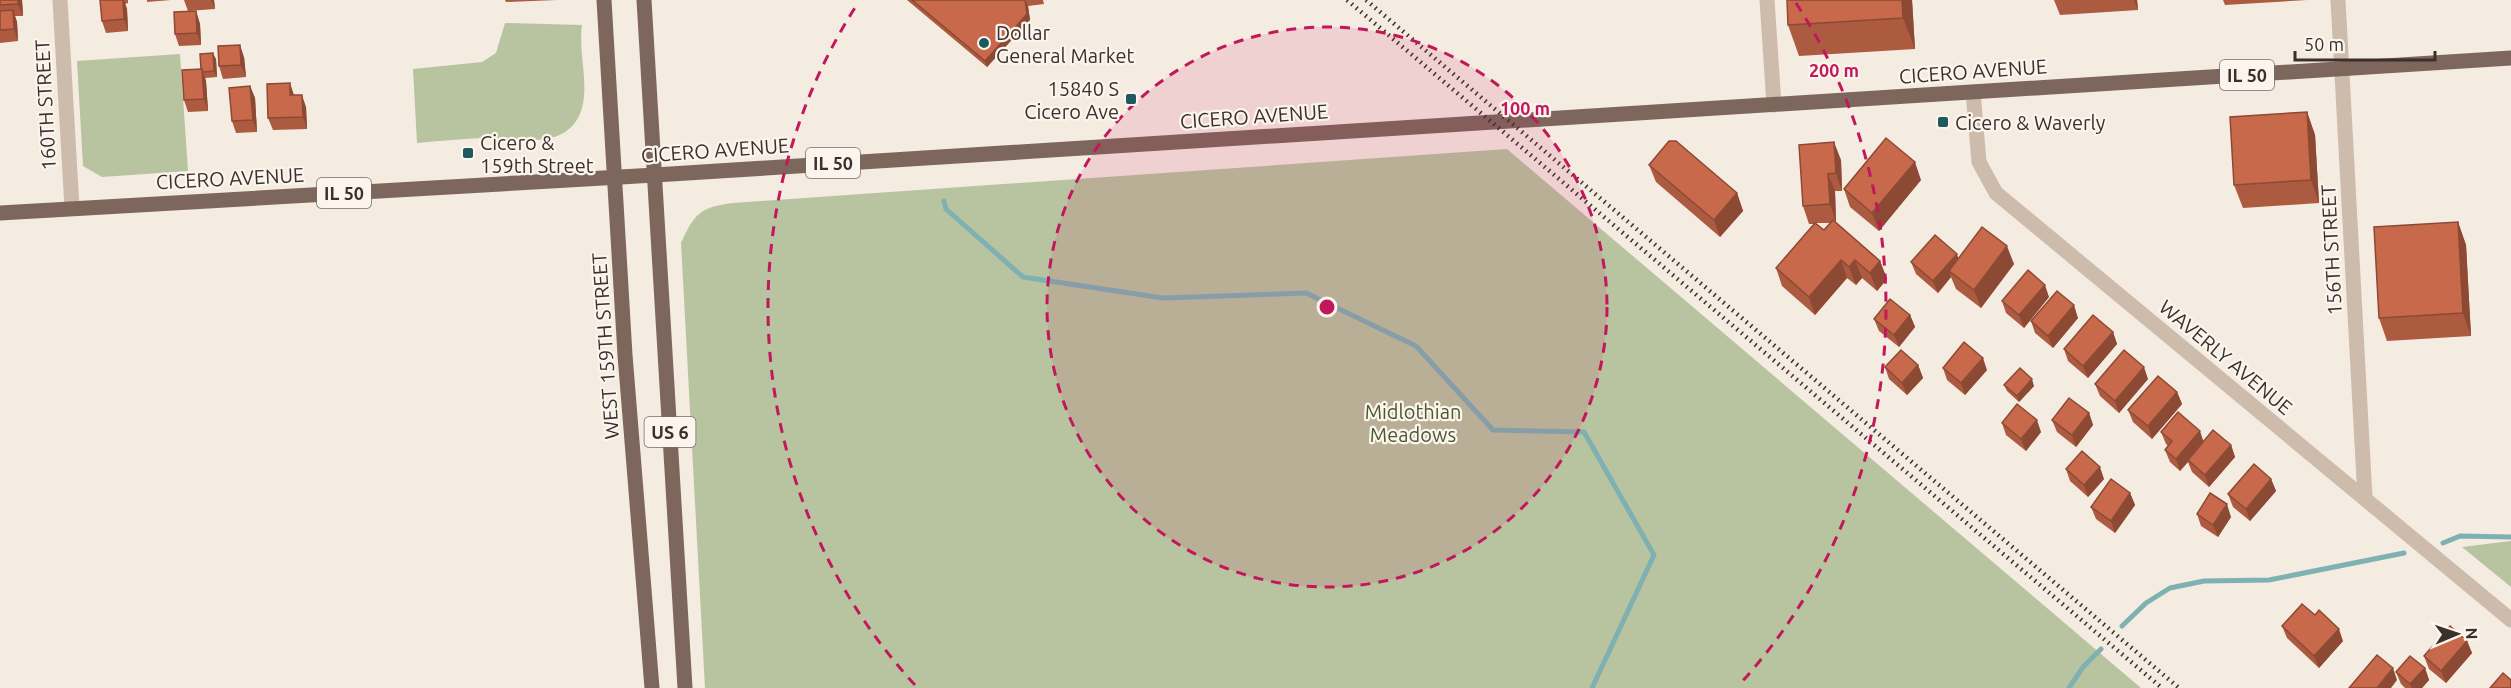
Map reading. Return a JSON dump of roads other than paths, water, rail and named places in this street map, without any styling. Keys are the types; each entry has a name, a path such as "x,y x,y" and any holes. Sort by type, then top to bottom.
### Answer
{"main road":[{"name":"WEST 159TH STREET","path":"604,0 626,356 652,688"},
{"name":"US 6","path":"644,0 685,688"},
{"name":"CICERO AVENUE","path":"0,213 655,176 2511,58"}],"street":[{"name":"160TH STREET","path":"60,0 72,208"},
{"path":"1767,0 1774,105"},
{"name":"156TH STREET","path":"2338,0 2365,498"},
{"name":"WAVERLY AVENUE","path":"1973,92 1979,162 1996,193 2511,620"}],"waterway":[{"path":"944,201 946,209 1023,277 1163,298 1306,293 1416,346 1493,430 1584,432 1654,555 1592,688"},
{"path":"2443,543 2460,536 2511,537"},
{"path":"2122,626 2146,603 2170,588 2204,581 2269,580 2404,553"},
{"path":"2069,688 2083,667 2101,649"}],"railway":[{"path":"1347,0 2162,688"},
{"path":"1366,0 2179,688"}],"place":[{"name":"Dollar General Market","path":"984,43"},
{"name":"15840 S Cicero Ave","path":"1131,99"},
{"name":"Cicero & Waverly","path":"1943,122"},
{"name":"Cicero & 159th Street","path":"468,153"}],"park label":[{"name":"Midlothian Meadows","path":"1413,422"}]}
